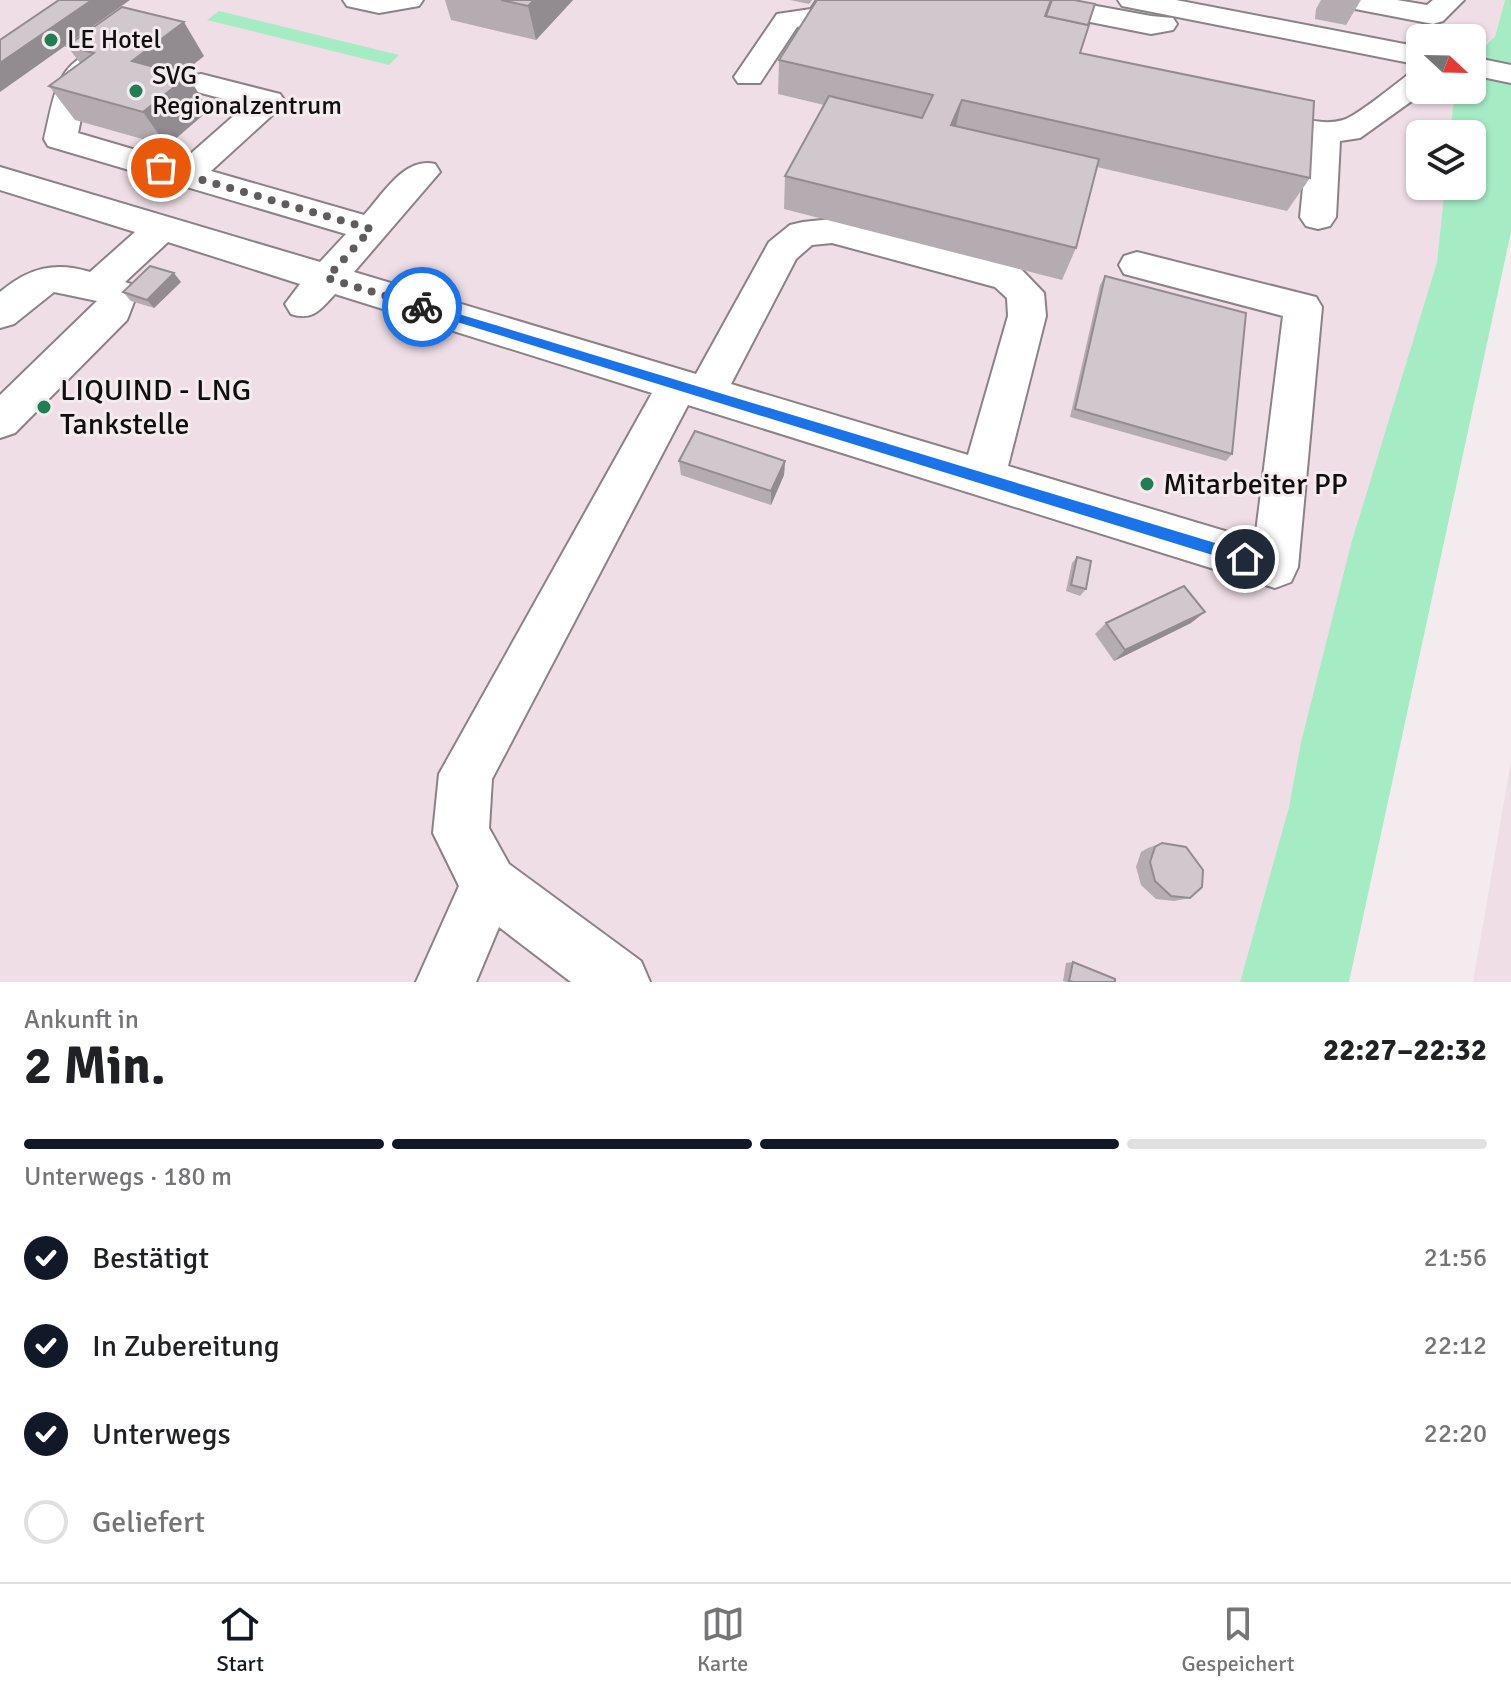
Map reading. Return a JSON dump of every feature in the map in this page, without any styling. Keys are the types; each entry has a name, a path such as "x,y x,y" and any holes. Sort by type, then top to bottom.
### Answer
{"street":[{"path":"357,0 379,5 409,0"},
{"path":"1019,0 1151,25 1185,21 1197,13"},
{"path":"1132,0 1406,53"},
{"path":"1248,23 1292,0"},
{"path":"1350,0 1439,18"},
{"path":"749,77 787,20 830,11"},
{"path":"2,181 60,139 75,76 119,44"},
{"path":"1486,69 1511,74"},
{"path":"186,176 269,101 201,83"},
{"path":"1232,113 1325,130 1349,131 1406,91"},
{"path":"1318,217 1325,130"},
{"path":"60,139 371,229"},
{"path":"315,291 423,172"},
{"path":"2,181 161,228 315,291 692,390 1275,567 1303,307 1137,265"},
{"path":"96,288 161,228"},
{"path":"620,982 489,884 461,833 466,774 692,390 782,251 803,234 832,231 1007,277 1025,293 1027,316 983,478"},
{"path":"0,314 35,282 52,276 118,294 114,310 0,421"},
{"path":"446,982 489,884"}],"shaded area":[{"path":"0,0 1505,0 1495,37 1486,43 1486,24 1406,24 1406,104 1453,104 1452,120 1406,120 1406,200 1444,200 1437,262 1351,544 1301,742 1289,807 1240,982 0,982"},
{"path":"1511,761 1511,982 1473,982"}],"green space":[{"path":"1505,0 1511,0 1511,232 1349,982 1240,982 1289,807 1301,742 1351,544 1437,262 1444,200 1486,200 1486,120 1452,120 1453,104 1486,104 1486,46 1495,37"},
{"path":"219,11 399,55 389,65 207,20"}],"building":[{"path":"59,0 92,0 0,63 0,40"},
{"path":"501,0 534,0 528,6"},
{"path":"817,0 1051,0 1045,16 1089,25 1080,53 1314,101 1310,178 962,100 951,125 1099,159 1076,248 785,176 829,96 922,118 933,95 779,60"},
{"path":"1052,0 1095,4 1088,25 1046,16"},
{"path":"122,7 184,22 132,61 188,76 143,112 49,86 94,53 67,46"},
{"path":"150,266 174,273 147,300 123,292"},
{"path":"1105,276 1246,313 1232,454 1075,409"},
{"path":"695,431 785,461 771,491 679,461"},
{"path":"1077,557 1091,561 1086,589 1071,585"},
{"path":"1184,586 1205,612 1125,650 1106,623"},
{"path":"1162,843 1186,847 1203,870 1202,887 1190,898 1171,896 1155,881 1150,862 1155,847"},
{"path":"1073,962 1115,979 1115,982 1069,981"}],"way so far":[{"path":"161,168 371,229 327,278 422,307"}],"place":[{"name":"LE Hotel","path":"51,40"},
{"name":"SVG Regionalzentrum","path":"136,91"},
{"name":"LIQUIND - LNG Tankstelle","path":"44,407"},
{"name":"Mitarbeiter PP","path":"1147,484"}],"route":[{"path":"422,307 1245,559"}]}
